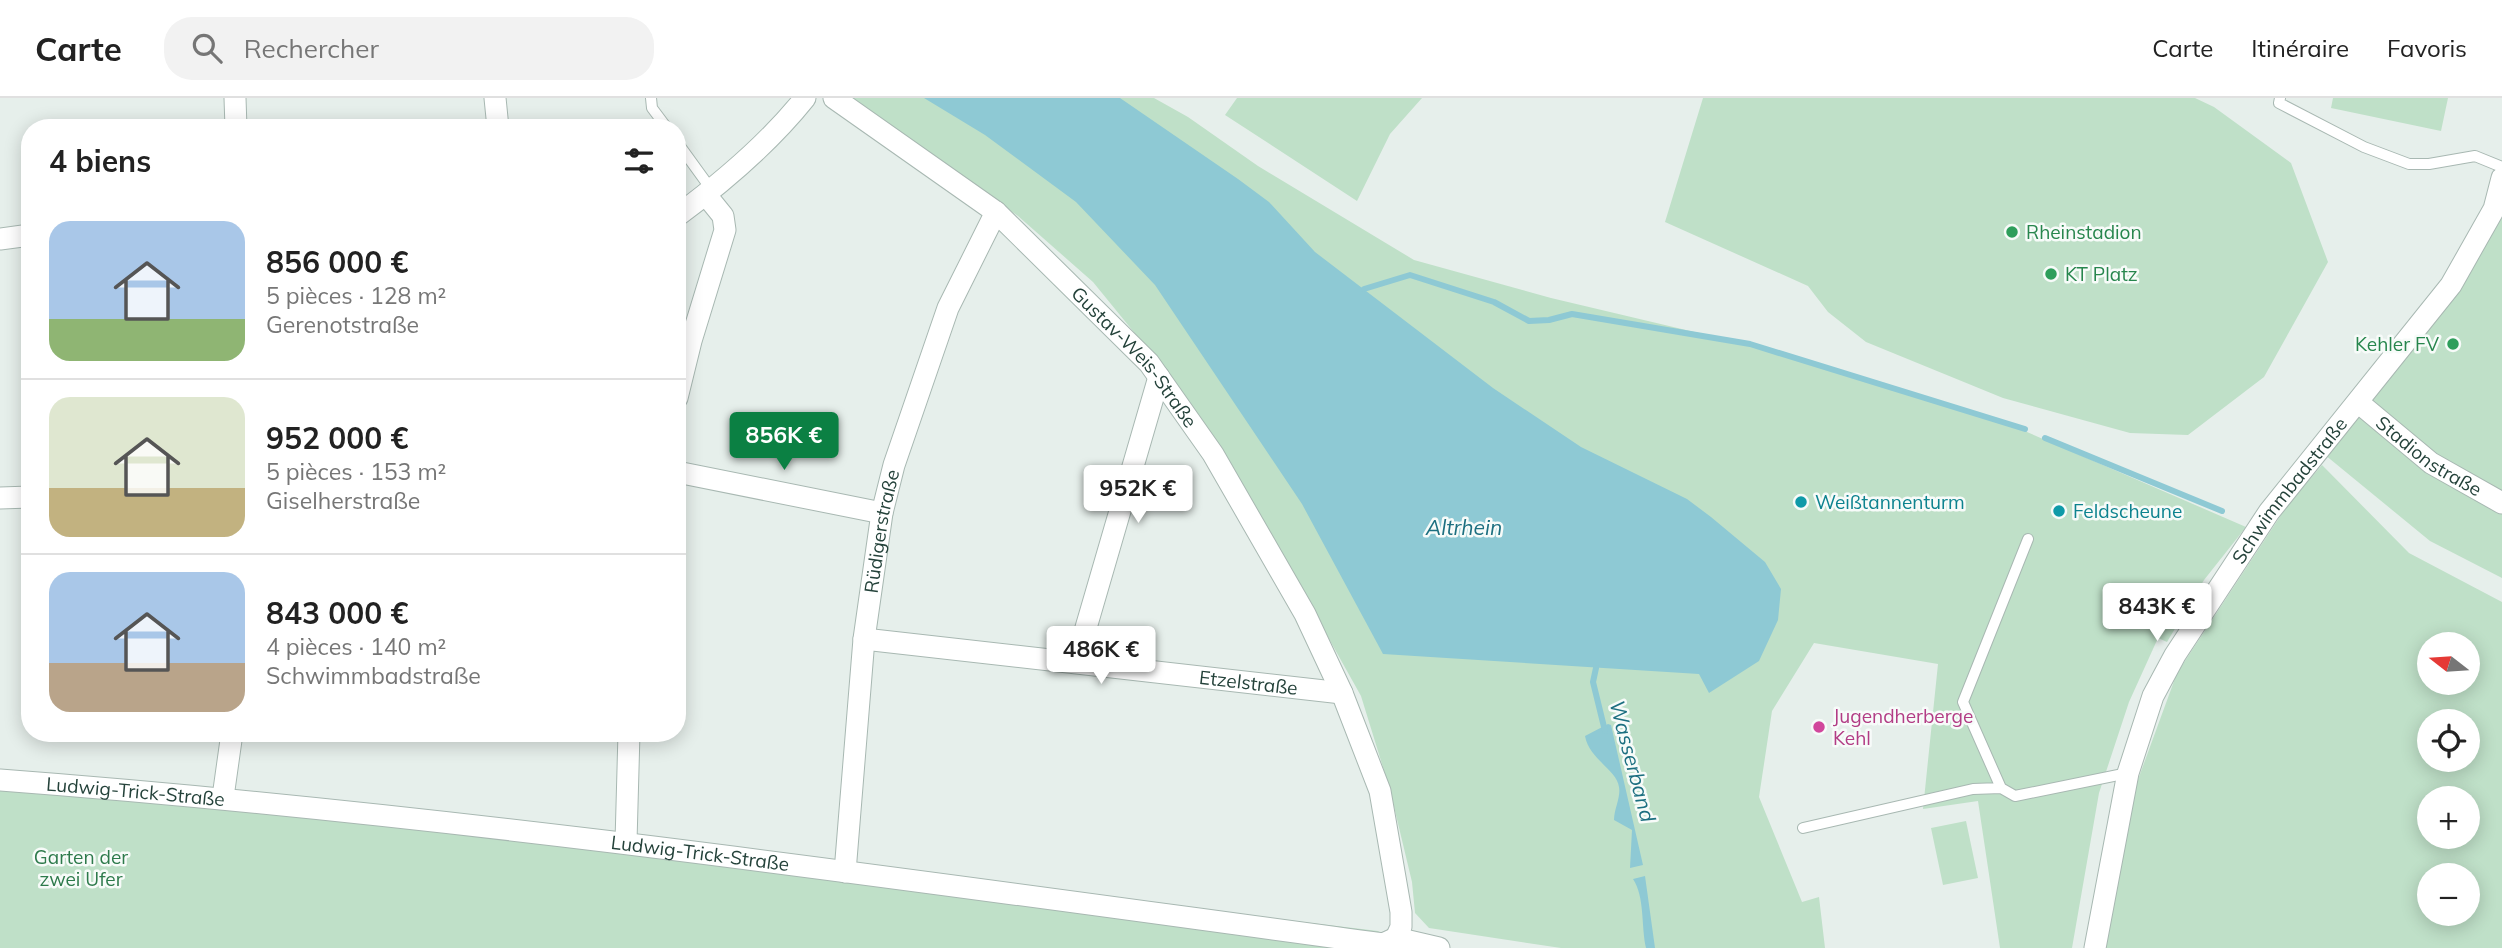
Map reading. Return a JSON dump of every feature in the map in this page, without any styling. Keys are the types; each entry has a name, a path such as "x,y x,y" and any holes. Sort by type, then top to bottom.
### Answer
{"street":[{"path":"234,98 235,119"},
{"path":"495,98 497,119"},
{"path":"686,209 782,126 805,98"},
{"name":"Gustav-Weis-Straße","path":"834,98 996,212 1113,326 1159,377 1213,454 1306,614 1342,693 1380,791 1401,912 1402,927 1396,938"},
{"name":"Schwimmbadstraße","path":"2095,948 2128,773 2153,696 2175,655 2269,512 2451,285 2494,209 2502,178"},
{"path":"686,361 725,230 723,216 709,192"},
{"name":"Rüdigerstraße","path":"845,872 864,639 882,513 894,465 948,308 996,212"},
{"path":"0,239 21,236"},
{"path":"1076,662 1159,377"},
{"name":"Stadionstraße","path":"2359,403 2431,463 2502,503"},
{"path":"686,474 882,513"},
{"path":"0,498 21,497"},
{"name":"Etzelstraße","path":"864,639 1342,693"},
{"path":"223,797 231,742"},
{"path":"625,842 629,742"},
{"name":"Ludwig-Trick-Straße","path":"0,780 223,797 625,842 1383,944 1396,938 1439,948"}],"lane":[{"path":"651,98 652,108 660,119"},
{"path":"2280,98 2279,103 2352,141 2409,164 2429,164 2475,156 2502,167"},
{"path":"686,156 709,192"},
{"path":"2000,788 1963,702 2028,539"},
{"path":"1803,828 1973,789 2000,788 2015,796 2128,773"}],"green space":[{"path":"829,98 1154,98 1188,117 1258,166 1414,260 1551,298 1745,344 2020,429 2246,527 2204,580 2167,642 2158,638 2129,702 2099,793 2072,948 2000,948 1978,801 1923,809 1938,664 1814,643 1772,711 1759,797 1802,902 1819,897 1825,948 1561,948 1429,928 1415,913 1412,882 1390,790 1361,696 1272,537 1168,374 1093,282 1018,216 934,156"},
{"path":"1237,98 1422,98 1390,134 1357,201 1225,115"},
{"name":"KT Platz","path":"1703,98 2195,98 2214,107 2291,163 2328,262 2264,377 2188,435 2130,433 2003,398 1866,342 1828,312 1808,286 1665,222"},
{"path":"2333,98 2448,98 2441,131 2331,108"},
{"name":"Kehler FV","path":"2502,178 2502,578 2430,541 2319,450 2451,285"},
{"path":"2322,465 2409,553 2502,602 2502,948 2105,948 2136,785 2177,673 2287,506"},
{"name":"Garten der zwei Ufer","path":"0,779 610,838 1378,931 1405,948 0,948"},
{"path":"1966,821 1978,878 1943,885 1931,828"}],"water":[{"name":"Altrhein","path":"924,98 1120,98 1269,202 1315,252 1493,388 1581,447 1687,499 1765,562 1781,589 1778,620 1759,661 1709,693 1699,674 1383,654 1302,504 1155,285 1076,202 985,135"},
{"path":"1611,725 1643,865 1630,868 1632,830 1614,820 1619,795 1617,781 1592,751 1585,736"},
{"path":"1645,876 1655,948 1646,948 1641,903 1633,879"}],"waterway":[{"path":"1364,289 1410,275 1494,302 1529,321 1549,320 1572,314 1750,344 2025,429"},
{"path":"2045,438 2222,511"},
{"name":"Wasserband","path":"1596,668 1593,682 1605,731"}],"place":[{"name":"Rheinstadion","path":"2012,232"},
{"name":"KT Platz","path":"2051,274"},
{"name":"Kehler FV","path":"2453,344"},
{"name":"Weißtannenturm","path":"1801,502"},
{"name":"Feldscheune","path":"2059,511"},
{"name":"Jugendherberge Kehl","path":"1819,727"}]}
